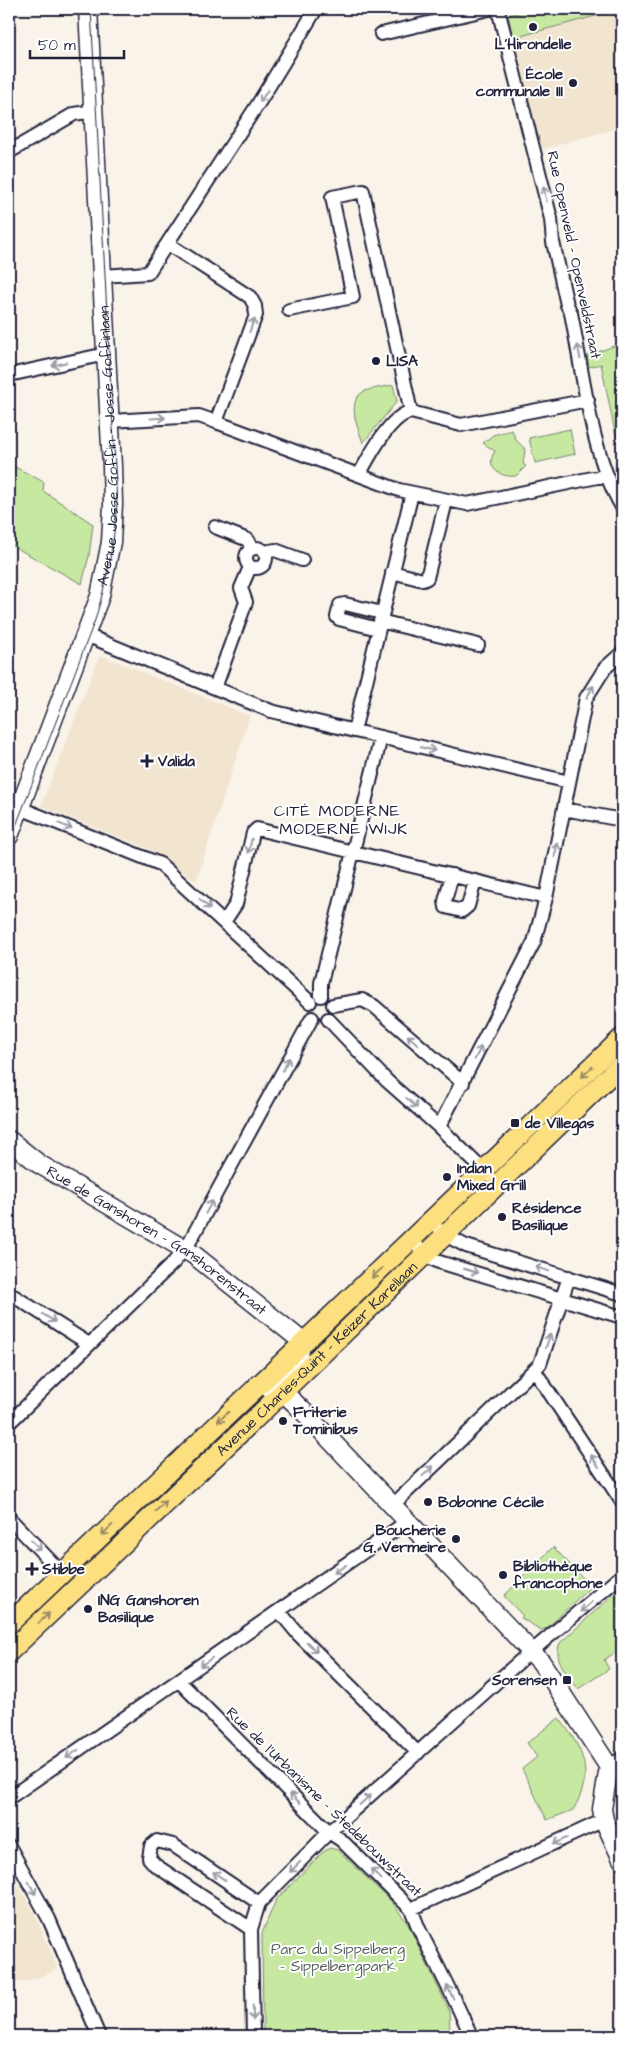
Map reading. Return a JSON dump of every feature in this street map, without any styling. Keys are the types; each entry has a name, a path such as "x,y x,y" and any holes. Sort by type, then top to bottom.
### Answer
{"main road":[{"name":"Avenue Charles-Quint - Keizer Karellaan","path":"9,1624 258,1384 484,1172 622,1038"},
{"name":"Avenue Charles-Quint - Keizer Karellaan","path":"9,1652 283,1392 622,1064"}],"street":[{"name":"Avenue Josse Goffin - Josse Goffinlaan","path":"9,836 86,635 104,580 111,542 114,504 88,9"},
{"path":"102,276 148,273 293,49 316,9"},
{"path":"381,34 489,9"},
{"name":"Rue Openveld - Openveldstraat","path":"498,9 549,209 553,242 567,305 571,313 595,436 607,475 622,507"},
{"path":"9,152 74,114 94,112"},
{"path":"289,310 354,297 332,197 363,191 411,412"},
{"path":"168,244 243,292 250,297 255,306 256,315 216,422"},
{"path":"9,375 106,354"},
{"path":"359,475 372,451 404,413 411,412 462,425 588,400"},
{"path":"110,420 199,416 412,493 467,504 607,475"},
{"path":"354,731 412,493"},
{"path":"392,572 423,580 427,578 446,501"},
{"path":"215,527 248,540 266,561 263,565 255,568 250,567 241,588 246,602 215,688"},
{"path":"258,550 275,550 302,560"},
{"path":"380,621 478,646"},
{"path":"86,635 271,711 569,782"},
{"path":"439,1127 534,942 546,898 586,698 606,668 622,653"},
{"path":"20,808 160,864 224,922 316,999 327,998 333,1005 333,1011 328,1019 321,1021 312,1018 309,1012 316,999 321,983 381,737"},
{"path":"564,809 622,820"},
{"path":"224,922 236,904 253,834 257,829 546,898"},
{"path":"452,875 445,901 446,907 462,911 468,906 474,880"},
{"path":"333,1005 362,1000 374,1006 463,1083"},
{"path":"9,1423 174,1262 184,1248 312,1018"},
{"path":"328,1019 387,1081 439,1127 497,1185"},
{"name":"Rue de Ganshoren - Ganshorenstraat","path":"9,1140 40,1164 184,1248 303,1342"},
{"path":"432,1221 445,1235 466,1246 622,1294"},
{"path":"412,1240 426,1254 439,1262 622,1317"},
{"path":"393,1505 540,1364 568,1277"},
{"path":"9,1293 89,1344"},
{"path":"283,1392 303,1342"},
{"path":"535,1370 622,1502"},
{"path":"258,1384 283,1392 393,1505 545,1667 616,1762 602,1809 604,1820 622,1859"},
{"path":"9,1518 62,1573"},
{"path":"9,1798 408,1521"},
{"path":"253,2036 251,1929 259,1903 329,1832 520,1661 532,1653 622,1574"},
{"path":"279,1611 298,1634 418,1752"},
{"name":"Rue de l'Urbanisme - Stedebouwstraat","path":"179,1681 329,1832 341,1840 411,1908 418,1929 456,2002 469,2031 469,2036"},
{"path":"411,1908 604,1820"},
{"path":"251,1929 155,1865 149,1858 151,1846 157,1841 173,1845 259,1903"},
{"path":"9,1846 49,1919 99,2036"}],"shaded area":[{"name":"École communale III","path":"622,9 622,127 539,150 513,38"},
{"name":"Valida","path":"103,656 250,716 196,881 151,850 41,806 99,657"},
{"path":"9,1870 31,1906 58,1969 37,1978 18,1983 9,1982"}],"green space":[{"name":"L'Hirondelle","path":"532,9 622,9 513,38 508,15"},
{"path":"622,343 622,453 615,432 601,364 589,367 587,356"},
{"path":"393,385 397,401 363,443 356,422 354,407 359,395 365,391"},
{"path":"570,429 575,454 535,463 529,438"},
{"path":"512,430 516,440 525,449 523,464 526,466 516,476 504,475 495,470 491,462 495,451 483,443 493,435"},
{"path":"9,464 44,482 43,491 93,524 89,556 82,584 9,544"},
{"path":"553,1547 591,1586 547,1628 541,1630 521,1618 523,1616 504,1596"},
{"path":"615,1593 622,1602 622,1640 616,1652 604,1660 609,1669 578,1689 560,1661 558,1649 560,1643"},
{"path":"559,1718 580,1751 584,1762 584,1785 573,1810 547,1820 522,1769 537,1757 527,1743"},
{"name":"Parc du Sippelberg - Sippelbergpark","path":"330,1848 338,1850 392,1902 408,1924 449,2010 450,2032 271,2035 263,2031 262,1933 276,1900 323,1852"}],"tram line":[{"path":"9,844 95,620 112,548 116,519 117,504 91,9"}],"place":[{"name":"L'Hirondelle","path":"533,27"},
{"name":"École communale III","path":"573,83"},
{"name":"LISA","path":"376,361"},
{"name":"Valida","path":"147,761"},
{"name":"de Villegas","path":"515,1123"},
{"name":"Indian Mixed Grill","path":"447,1177"},
{"name":"Résidence Basilique","path":"502,1217"},
{"name":"Friterie Tominibus","path":"283,1421"},
{"name":"Bobonne Cécile","path":"428,1502"},
{"name":"Boucherie G. Vermeire","path":"456,1539"},
{"name":"Stibbe","path":"32,1569"},
{"name":"Bibliothèque francophone","path":"503,1575"},
{"name":"ING Ganshoren Basilique","path":"88,1609"},
{"name":"Sorensen","path":"567,1680"}],"district":[{"name":"CITÉ MODERNE - MODERNE WIJK","path":"337,820"}]}
